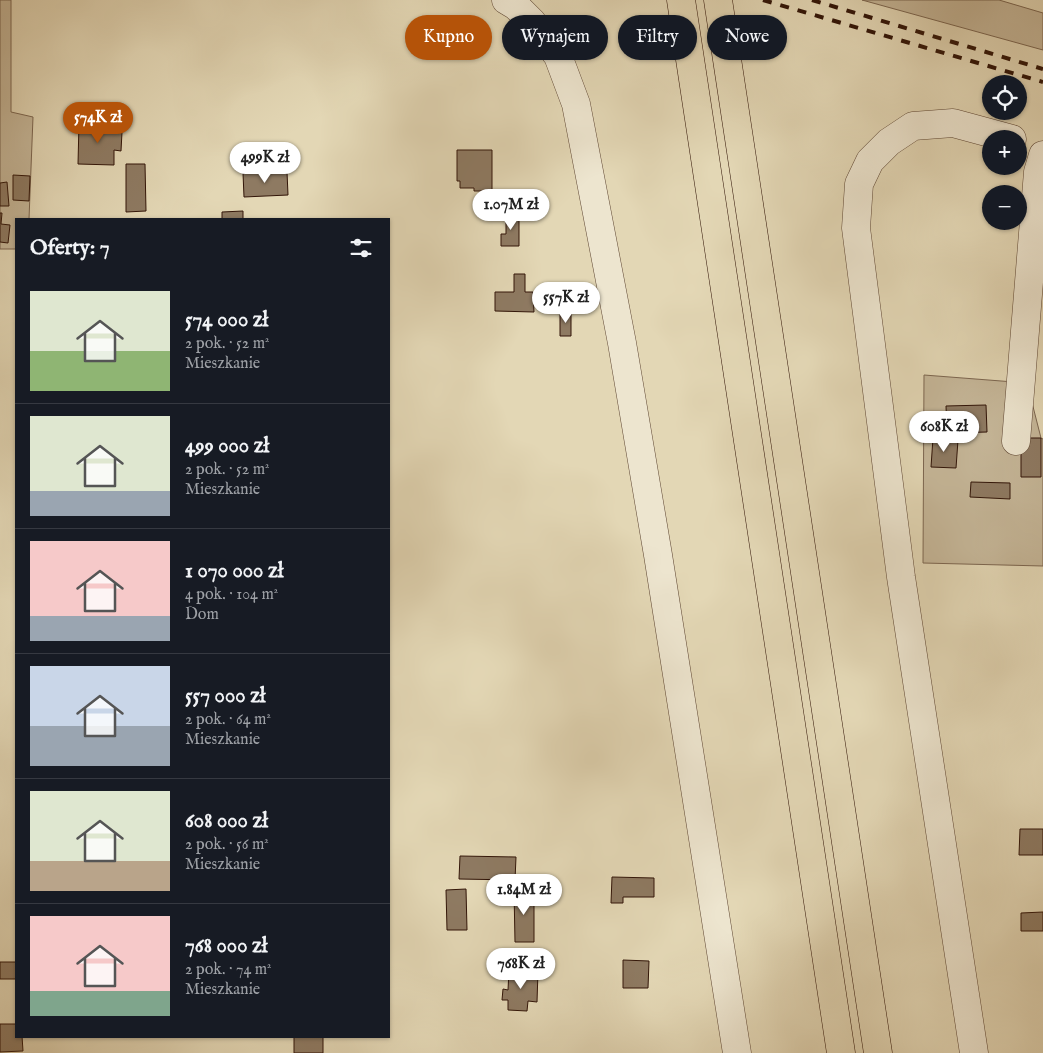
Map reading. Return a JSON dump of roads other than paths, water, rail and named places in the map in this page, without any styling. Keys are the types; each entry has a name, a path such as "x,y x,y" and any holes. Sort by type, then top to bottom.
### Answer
{"highway":[{"path":"681,0 841,1053"},
{"path":"718,0 878,1053"}],"street":[{"path":"506,0 516,6 532,22 558,56 576,104 622,343 737,1053"},
{"path":"974,1053 903,587 856,228 859,184 870,161 889,142 913,126 953,123 982,131"},
{"path":"1027,143 1043,147"},
{"path":"1016,441 1038,172 1043,155"}],"railway":[{"path":"763,0 1043,82"},
{"path":"812,0 1043,69"}]}
